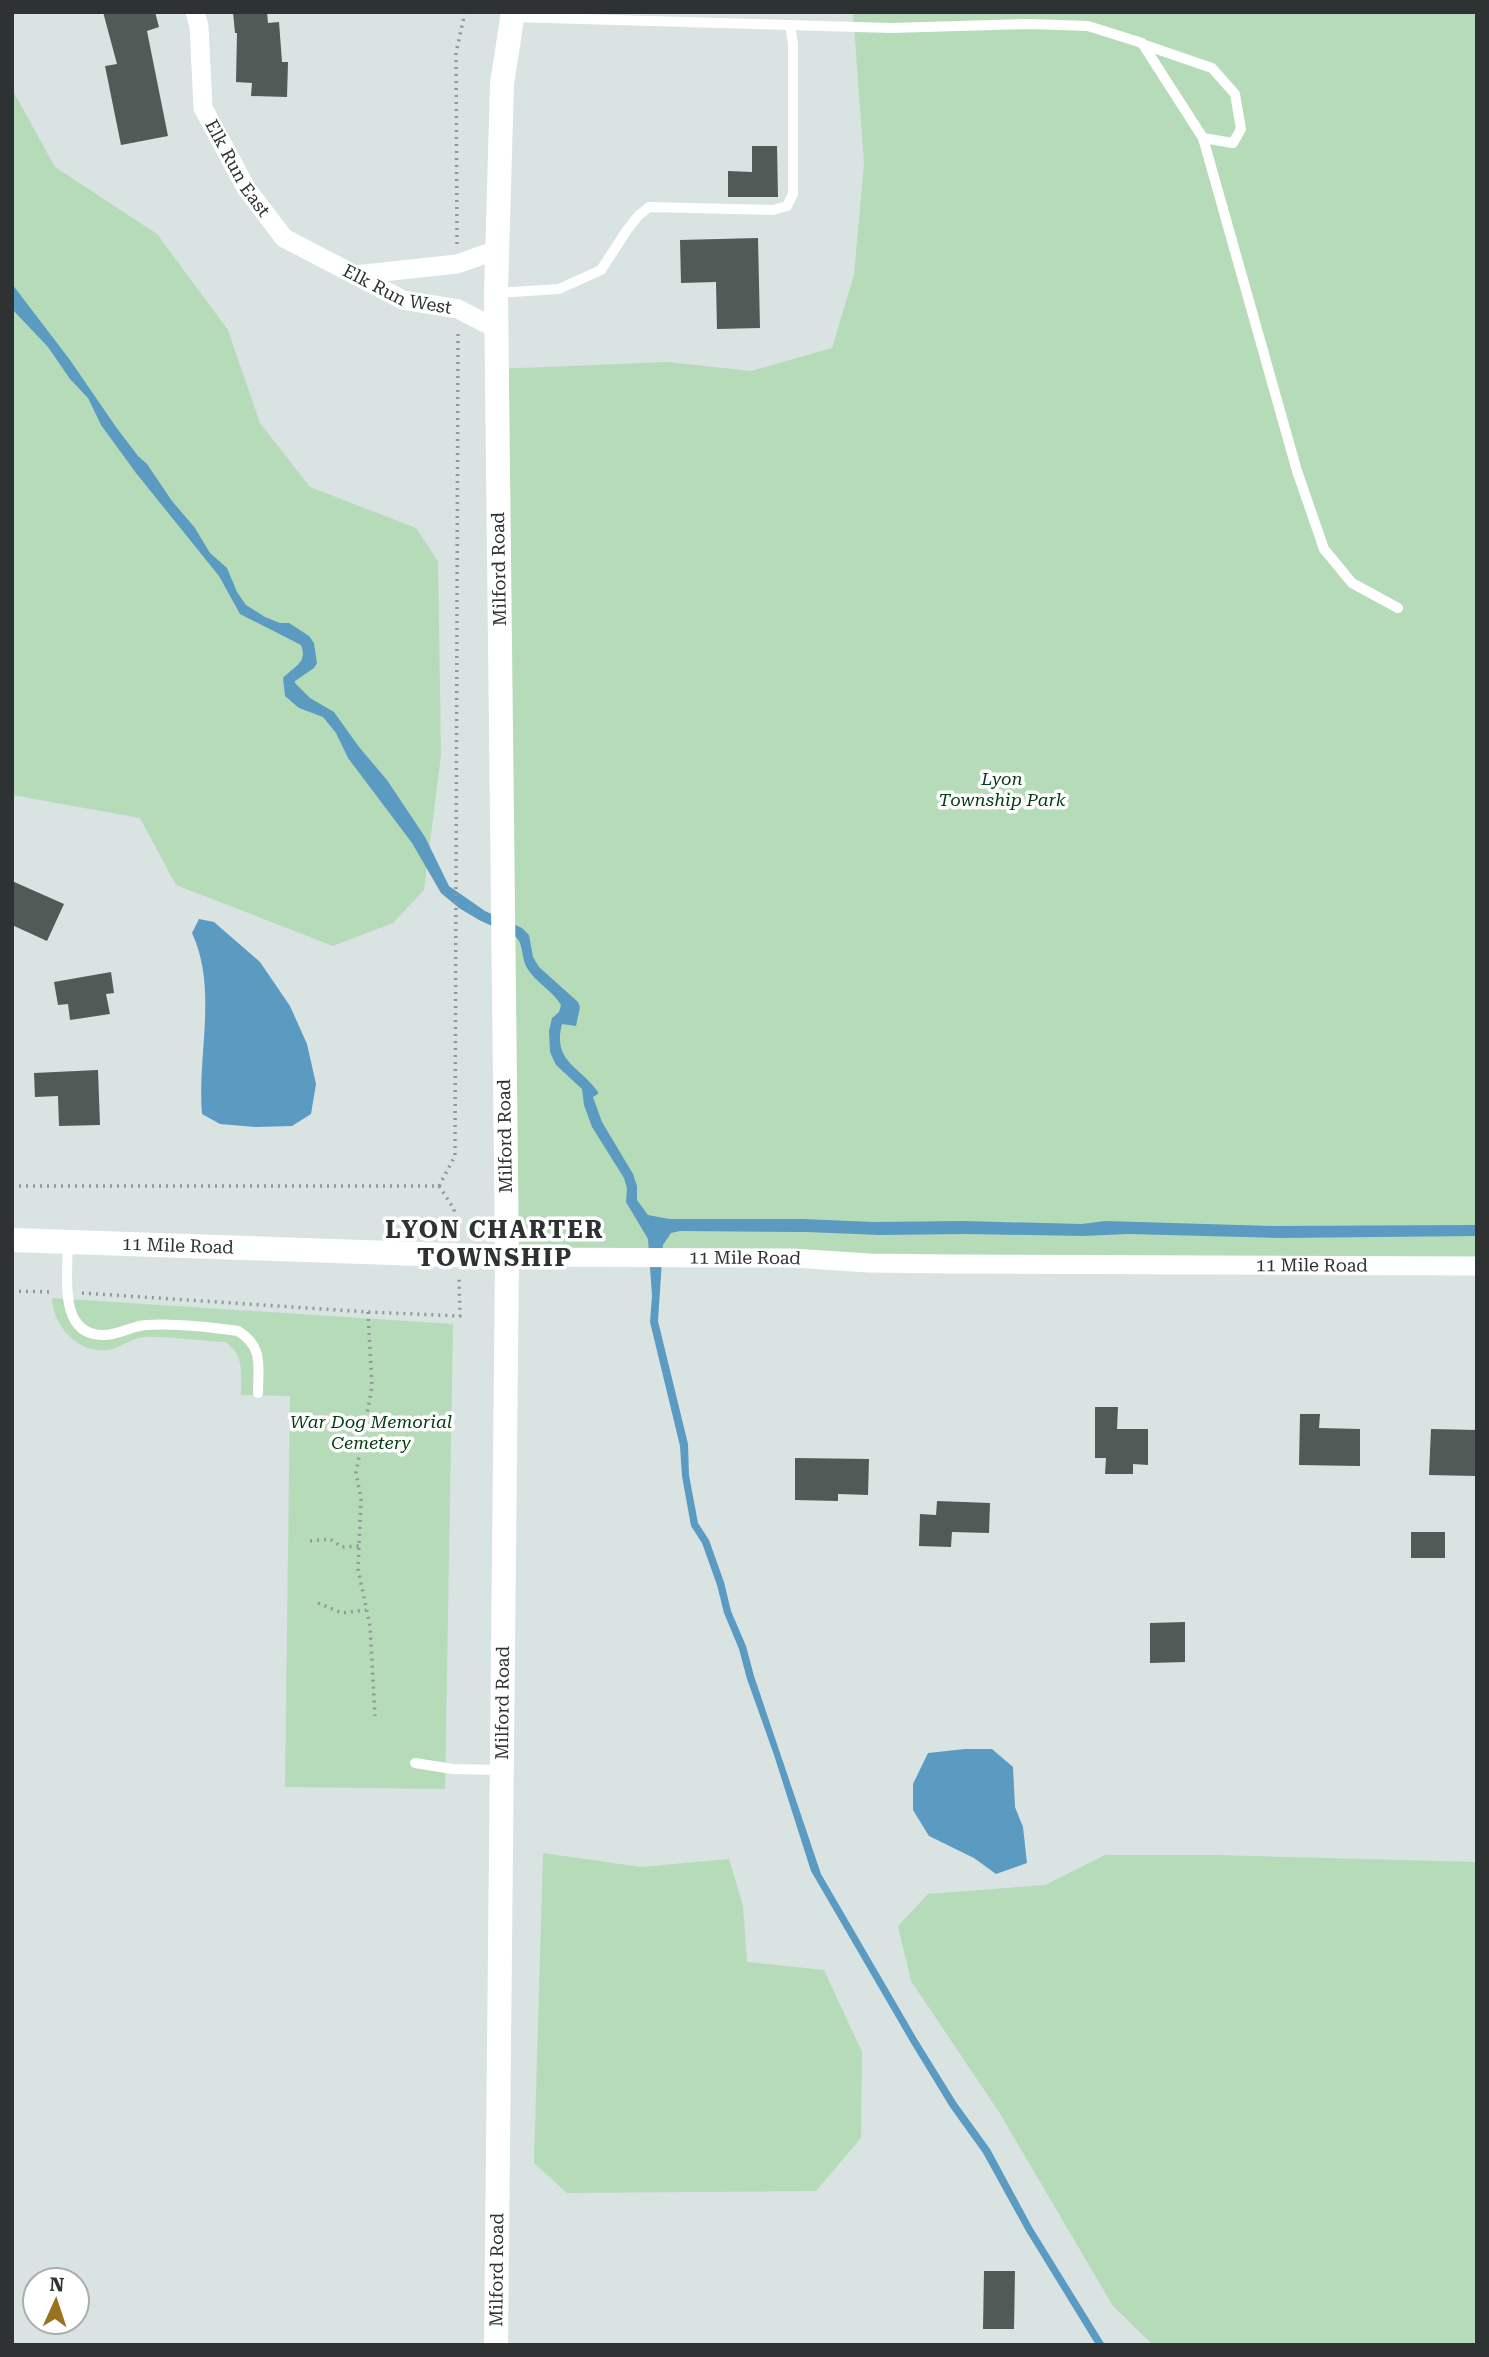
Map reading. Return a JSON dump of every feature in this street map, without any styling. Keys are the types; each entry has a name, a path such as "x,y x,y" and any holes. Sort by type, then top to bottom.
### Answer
{"street":[{"name":"Elk Run East","path":"195,12 199,26 203,108 246,188 284,238 355,275"},
{"name":"Milford Road","path":"496,2345 507,1257 496,293 502,84 512,15"},
{"name":"Elk Run West","path":"355,275 457,264 497,250"},
{"name":"Elk Run West","path":"355,275 403,300 458,309 497,329"},
{"name":"11 Mile Road","path":"12,1240 507,1257 793,1258 869,1263 965,1264 1477,1266"}],"lane":[{"path":"512,15 891,28 1028,24 1088,26 1212,68 1235,94 1241,130 1233,143 1203,138"},
{"path":"496,293 559,289 601,270 627,230 649,207 773,209 787,206 793,194 793,44 790,25"},
{"path":"1142,43 1203,138 1297,471 1324,549 1352,583 1398,608"},
{"path":"68,1242 68,1305 80,1327 90,1334 105,1335 146,1325 238,1331 255,1346 258,1357 258,1393"},
{"path":"415,1763 453,1769 502,1770"}],"path":[{"path":"457,264 456,53 465,12"},
{"path":"439,1186 454,1156 458,309"},
{"path":"368,1312 372,1387 356,1473 361,1499 358,1569 370,1626 375,1716"},
{"path":"310,1541 330,1539 342,1547 359,1546"},
{"path":"317,1603 342,1613 366,1610"}],"green space":[{"name":"Lyon Township Park","path":"853,12 1477,12 1477,1264 507,1257 496,369 667,362 751,371 832,348 854,275 864,164"},
{"path":"12,89 55,167 157,234 228,330 260,423 310,487 416,528 438,561 441,755 424,890 393,923 333,946 176,885 140,818 12,795"},
{"name":"War Dog Memorial Cemetery","path":"52,1298 453,1324 445,1789 285,1787 290,1396 241,1395 239,1359 225,1342 144,1337 108,1350 87,1348 77,1343 62,1328 53,1308"},
{"path":"543,1853 641,1867 729,1859 743,1906 747,1962 824,1970 862,2052 861,2138 816,2191 567,2193 534,2163"},
{"path":"1105,1855 1477,1862 1477,2345 1153,2345 1113,2306 999,2112 911,1981 898,1926 928,1894 1045,1885"}],"water":[{"path":"12,284 70,360 116,427 195,528 210,553 227,568 246,605 265,617 280,623 289,623 309,636 314,643 317,663 295,683 310,698 334,712 387,780 425,837 449,886 485,911 522,928 529,935 533,957 539,967 578,1002 580,1007 576,1026 562,1024 561,1047 564,1055 598,1092 593,1097 602,1122 633,1174 637,1186 637,1200 648,1215 669,1219 874,1222 1082,1224 1105,1221 1275,1226 1477,1225 1477,1236 1278,1238 1129,1234 880,1235 680,1231 671,1233 663,1245 658,1321 688,1444 689,1475 698,1523 709,1540 724,1582 731,1611 746,1646 821,1874 917,2039 956,2102 990,2149 1032,2227 1105,2345 1096,2345 1026,2231 983,2153 950,2107 911,2043 811,1871 717,1585 702,1543 691,1526 682,1476 680,1446 650,1322 652,1296 648,1239 626,1202 627,1188 624,1178 592,1127 584,1105 582,1089 556,1065 550,1052 549,1031 552,1018 559,1012 561,1005 527,968 516,937 479,920 441,893 412,843 348,758 336,733 323,717 299,708 285,696 283,678 299,664 303,656 301,645 240,614 219,576 101,425 88,398 70,379 48,347 12,309"},
{"path":"199,919 214,922 260,962 290,1006 307,1044 316,1084 311,1114 292,1126 220,1124 202,1114 204,977 200,954 192,933"},
{"path":"992,1749 1013,1767 1015,1807 1023,1827 1027,1863 996,1874 974,1858 929,1836 913,1810 913,1784 928,1753"}],"building":[{"path":"103,12 155,12 159,27 147,31 168,136 121,145 105,66 117,64"},
{"path":"233,12 267,12 268,23 279,22 282,62 288,62 287,97 251,96 252,83 236,82 237,33"},
{"path":"752,146 777,146 778,197 728,197 728,171 752,172"},
{"path":"758,238 760,328 717,329 716,282 681,283 680,240"},
{"path":"12,881 64,904 47,941 12,925"},
{"path":"111,972 114,993 106,994 110,1014 70,1020 68,1004 58,1005 54,982"},
{"path":"98,1070 100,1125 59,1126 58,1096 35,1097 34,1073"},
{"path":"1095,1407 1118,1407 1117,1429 1148,1429 1148,1465 1133,1464 1133,1474 1105,1474 1106,1458 1095,1458"},
{"path":"1300,1414 1320,1414 1319,1428 1360,1429 1360,1466 1299,1465"},
{"path":"1431,1429 1477,1430 1477,1476 1429,1475"},
{"path":"795,1458 869,1459 868,1495 838,1494 838,1501 795,1500"},
{"path":"937,1501 990,1503 989,1533 952,1532 951,1547 919,1546 920,1514 936,1515"},
{"path":"1411,1532 1445,1532 1445,1558 1411,1558"},
{"path":"1185,1622 1185,1662 1150,1663 1150,1623"},
{"path":"984,2271 1015,2271 1014,2329 983,2329"}],"district":[{"name":"LYON CHARTER TOWNSHIP","path":"495,1244"}]}
